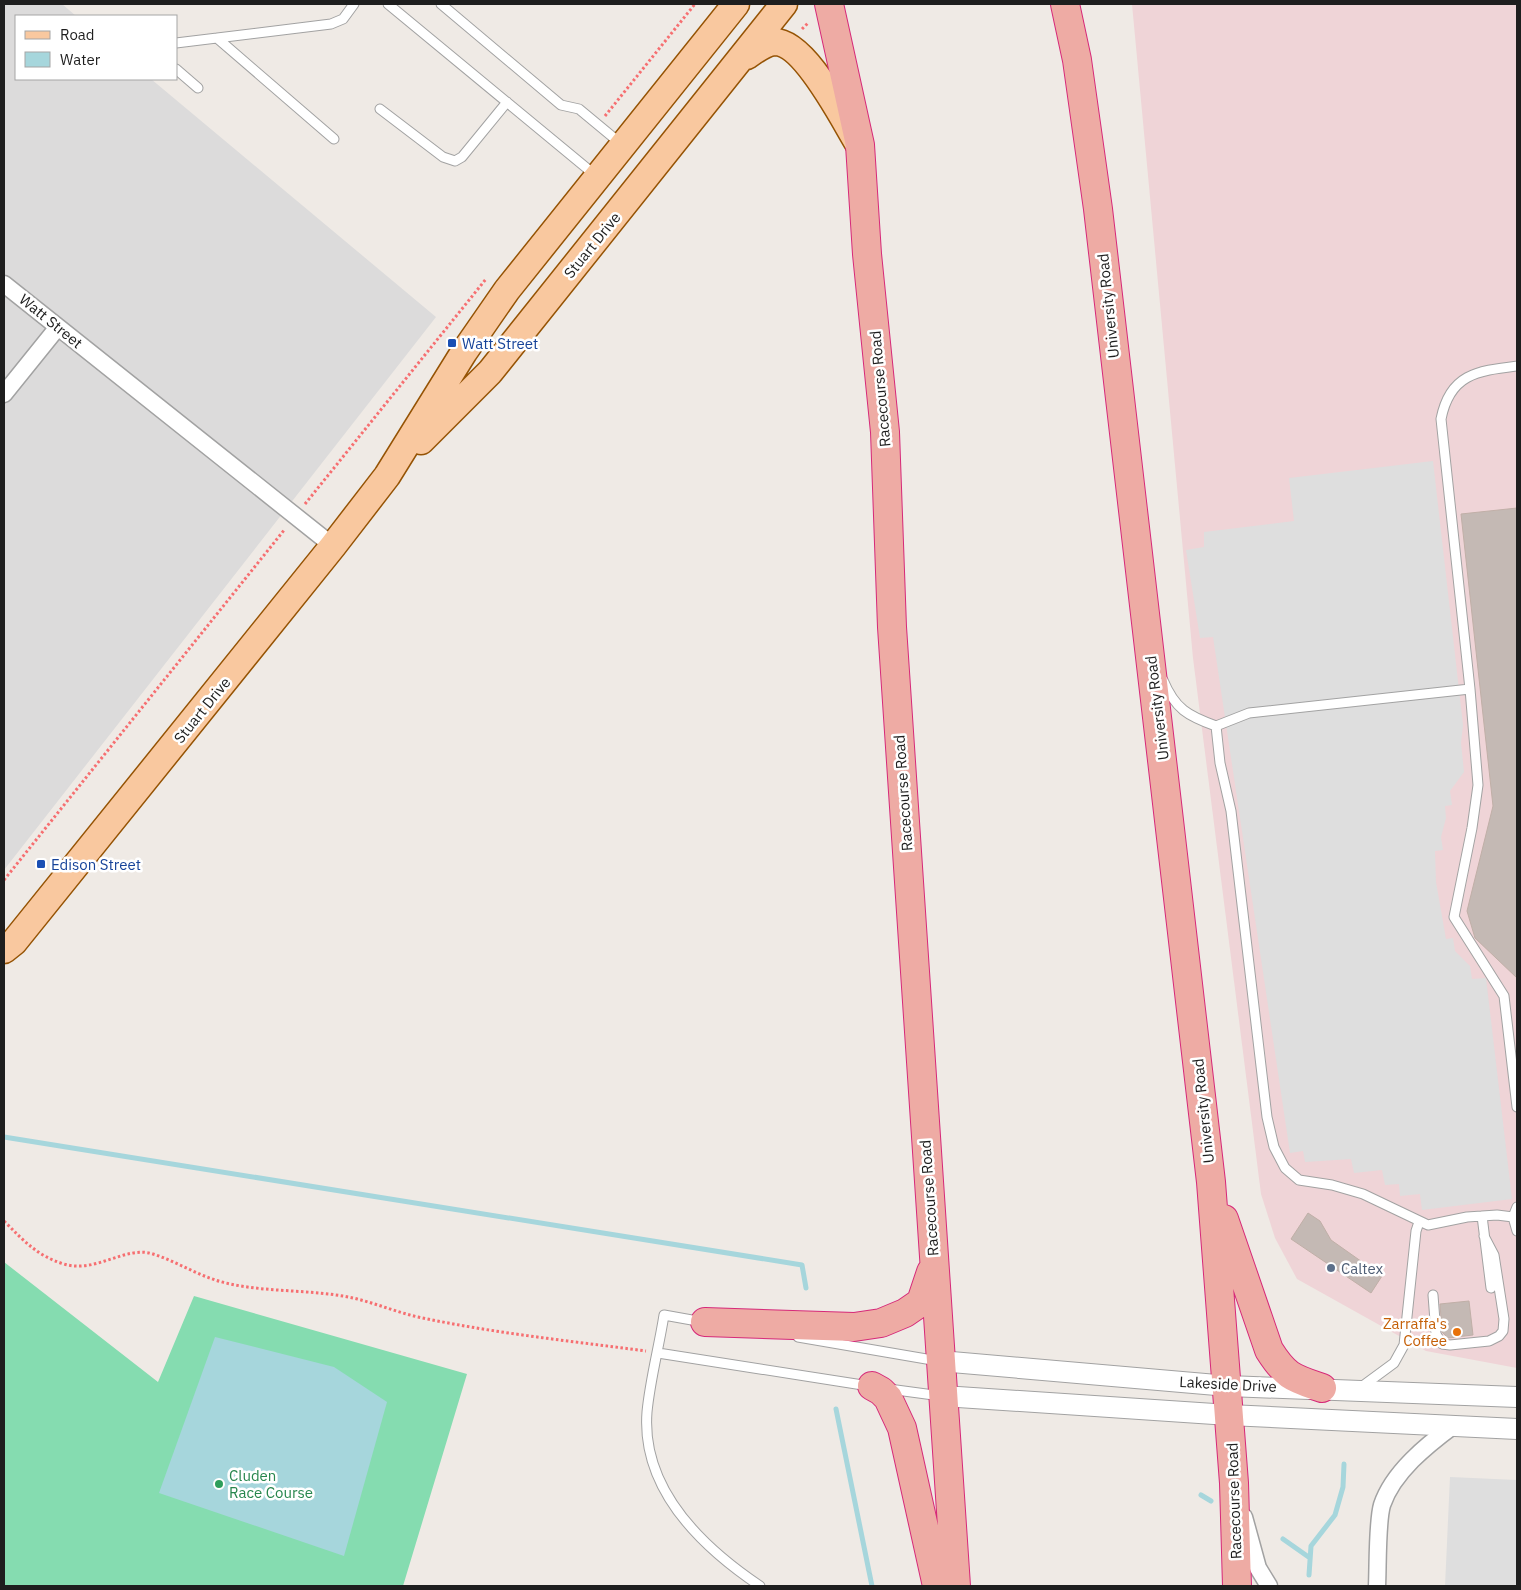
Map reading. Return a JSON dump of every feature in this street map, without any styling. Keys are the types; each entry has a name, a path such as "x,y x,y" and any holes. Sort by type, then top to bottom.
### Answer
{"highway":[{"name":"Racecourse Road","path":"829,4 860,145 867,254 886,432 892,627 933,1264 956,1586"},
{"name":"University Road","path":"1065,4 1076,60 1098,209 1150,650 1211,1182 1230,1415"},
{"path":"1211,1182 1269,1350 1280,1367 1293,1378 1322,1388"},
{"path":"705,1322 854,1326 881,1323 905,1313 921,1302 933,1264"},
{"path":"872,1386 888,1398 902,1428 937,1586"},
{"name":"Racecourse Road","path":"1230,1415 1237,1586"}],"main road":[{"name":"Stuart Drive","path":"4,970 9,946 333,546 387,476 464,352 507,290 736,4"},
{"name":"Stuart Drive","path":"387,476 490,372 740,62 792,12"},
{"path":"740,62 756,49 773,42 786,45 794,50 812,68 860,145"}],"street":[{"name":"Watt Street","path":"4,284 333,546"},
{"path":"4,394 58,327"},
{"name":"Lakeside Drive","path":"940,1361 1228,1386 1322,1388 1517,1397"},
{"name":"Lakeside Drive","path":"943,1396 1230,1415 1517,1428"},
{"path":"1377,1586 1382,1507 1388,1493 1419,1451 1454,1425"},
{"path":"1234,1483 1258,1568 1269,1586"}],"lane":[{"path":"178,43 331,24 343,19 354,4"},
{"path":"388,4 597,177"},
{"path":"441,4 561,105 579,109 623,145"},
{"path":"218,38 334,139"},
{"path":"178,71 198,88"},
{"path":"380,109 443,157 455,161 462,157 507,102"},
{"path":"1517,366 1482,370 1470,375 1460,382 1445,401 1441,419 1470,689 1478,785 1472,828 1454,916 1504,996 1517,1107"},
{"path":"1150,650 1169,693 1179,708 1194,718 1216,726 1249,713 1470,689"},
{"path":"1216,726 1220,763 1230,811 1267,1117 1274,1147 1285,1168 1299,1180 1332,1184 1363,1194 1428,1225 1482,1216 1514,1218"},
{"path":"1517,1207 1514,1218 1517,1232"},
{"path":"1482,1216 1491,1288"},
{"path":"1359,1390 1394,1363 1404,1345 1416,1231 1419,1222"},
{"path":"1432,1295 1436,1334 1442,1344 1450,1345 1489,1341 1499,1336 1502,1331 1504,1318 1494,1255 1484,1236"},
{"path":"760,1586 714,1552 683,1520 662,1486 650,1450 647,1414 664,1315 940,1361"},
{"path":"658,1353 943,1396"}],"path":[{"path":"601,128 602,119 696,4"},
{"path":"792,12 802,29"},
{"path":"799,34 808,23"},
{"path":"305,504 488,277"},
{"path":"4,880 282,532"},
{"path":"4,1221 32,1249 65,1264 92,1265 133,1253 152,1253 186,1269 224,1283 255,1289 353,1298 417,1317 481,1329 658,1353"}],"shaded area":[{"path":"4,4 62,4 75,15 15,15 15,80 152,80 436,317 4,870"},
{"path":"1132,4 1517,4 1517,1368 1426,1351 1297,1279 1275,1238 1261,1194 1193,658"},
{"path":"1433,461 1463,725 1461,743 1464,772 1450,791 1452,805 1445,806 1446,818 1441,837 1443,850 1435,851 1436,882 1446,939 1453,938 1455,951 1470,966 1472,979 1486,978 1512,1199 1422,1210 1420,1194 1400,1196 1399,1184 1385,1185 1382,1170 1354,1173 1351,1159 1305,1162 1303,1151 1290,1153 1213,637 1200,638 1186,550 1204,547 1204,532 1294,521 1289,478"},
{"path":"1450,1477 1517,1480 1517,1586 1445,1586"}],"green space":[{"name":"Cluden Race Course","path":"4,1262 158,1382 194,1296 467,1374 403,1586 4,1586"}],"water":[{"path":"215,1337 334,1367 387,1402 344,1556 159,1493"}],"building":[{"path":"1517,508 1517,978 1475,938 1467,911 1493,806 1461,514"},
{"path":"1308,1213 1320,1221 1331,1240 1382,1276 1371,1293 1291,1239"},
{"path":"1469,1301 1473,1335 1448,1338 1442,1332 1440,1304"}],"waterway":[{"path":"4,1137 802,1265 806,1288"},
{"path":"836,1409 872,1586"},
{"path":"1309,1575 1311,1546 1335,1515 1343,1487 1344,1464"},
{"path":"1201,1495 1211,1501"},
{"path":"1283,1539 1310,1558"}],"place":[{"name":"Watt Street","path":"452,343"},
{"name":"Edison Street","path":"41,864"},
{"name":"Caltex","path":"1331,1268"},
{"name":"Zarraffa's Coffee","path":"1457,1332"},
{"name":"Cluden Race Course","path":"219,1484"}]}
